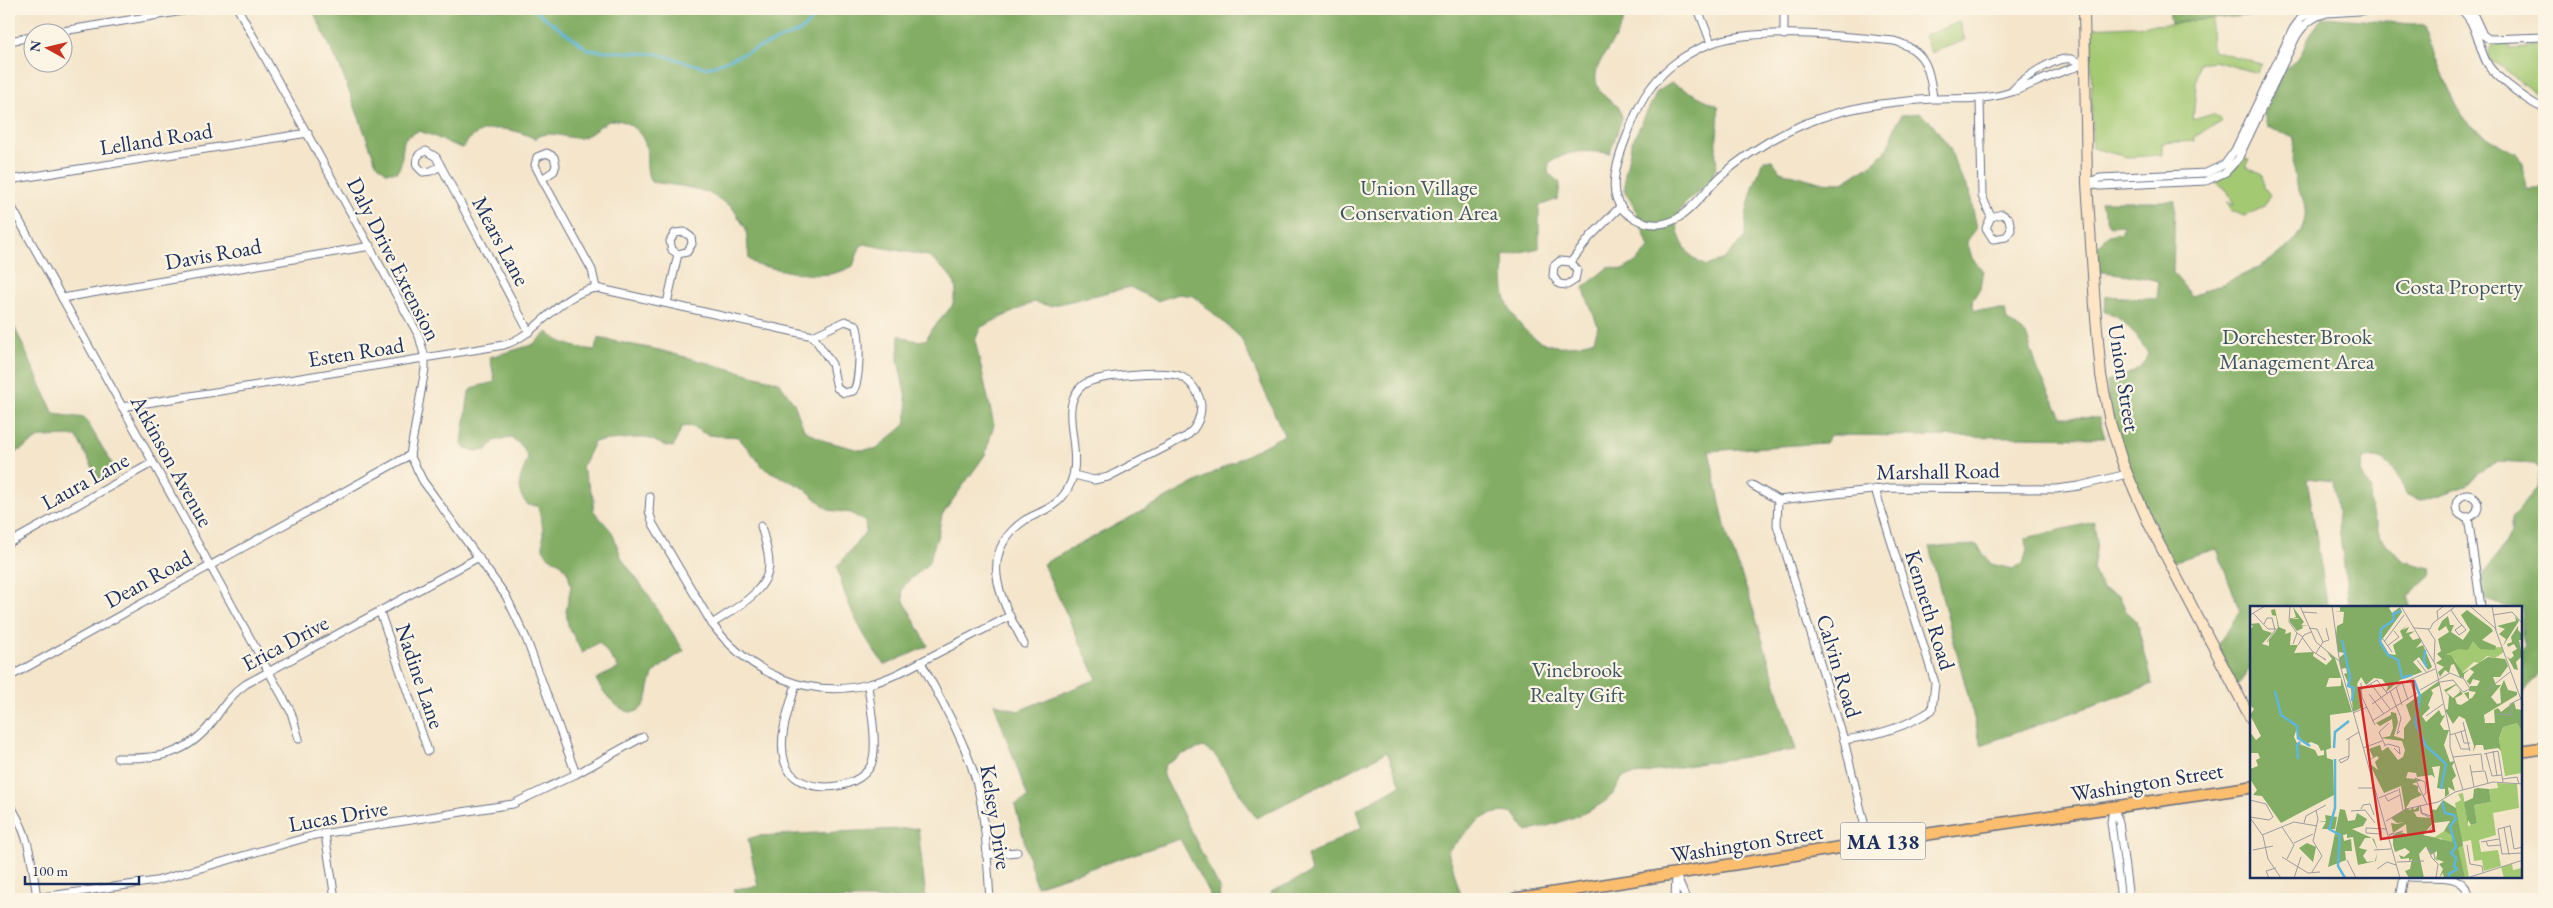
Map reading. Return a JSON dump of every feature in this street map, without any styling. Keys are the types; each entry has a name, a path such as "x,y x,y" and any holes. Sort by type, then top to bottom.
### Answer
{"main road":[{"name":"Union Street","path":"2084,9 2083,64 2087,183 2100,375 2110,422 2127,474 2170,565 2250,717"},
{"path":"2523,751 2544,748"},
{"name":"Washington Street","path":"1515,899 1869,843 2114,809 2250,787"}],"street":[{"path":"72,30 195,9"},
{"name":"Daly Drive Extension","path":"238,9 413,323 425,358 423,381 410,455"},
{"path":"1698,9 1711,43"},
{"path":"1784,9 1784,35"},
{"path":"2087,183 2100,178 2211,176 2230,168 2269,86 2295,25 2305,15 2315,9"},
{"path":"2269,86 2296,37 2313,19 2327,13 2390,9"},
{"path":"2460,9 2468,18 2492,69 2534,104 2544,108"},
{"path":"2471,9 2483,35 2489,39 2544,37"},
{"path":"1933,99 1931,78 1926,65 1914,49 1905,44 1875,39 1784,35 1739,36 1711,43 1690,54 1667,70 1652,85 1642,100 1614,174 1614,187 1621,206 1630,215 1641,222 1667,223 1684,213 1732,166 1787,131 1823,116 1854,108 1933,99 1980,98 2011,92 2023,89 2083,64"},
{"path":"9,41 22,39"},
{"path":"2482,51 2489,39"},
{"path":"2011,92 2019,82 2050,64 2070,59 2083,64"},
{"path":"1980,98 1982,196 1991,216"},
{"name":"Lelland Road","path":"9,180 308,133"},
{"name":"Mears Lane","path":"441,166 529,332"},
{"path":"542,180 592,270 596,288 813,336 846,322 856,325 858,338 857,381 853,391 844,393 837,388 832,364 813,336"},
{"name":"Atkinson Avenue","path":"9,202 152,464 210,564 269,672 294,720 299,739"},
{"path":"1570,262 1590,236 1621,206"},
{"name":"Davis Road","path":"62,298 371,246"},
{"path":"668,303 678,254"},
{"name":"Esten Road","path":"122,407 504,345 518,340 572,297 596,288"},
{"path":"1024,644 998,589 996,576 1000,551 1016,528 1056,503 1069,487 1074,475 1076,448 1070,411 1073,398 1087,383 1101,378 1169,374 1185,379 1194,388 1199,398 1200,415 1196,426 1187,436 1108,478 1094,480 1074,475"},
{"path":"410,455 424,481 498,583 520,624 576,774"},
{"name":"Dean Road","path":"9,677 210,564 410,455"},
{"name":"Laura Lane","path":"9,543 152,464"},
{"name":"Marshall Road","path":"1778,500 1875,489 2056,489 2079,486 2127,474"},
{"path":"1752,485 1778,500"},
{"name":"Kenneth Road","path":"1844,740 1884,732 1923,715 1932,710 1935,697 1935,683 1875,489"},
{"path":"650,497 649,511 653,524 712,624 733,649 756,667 796,684 832,689 868,685 921,662 1010,616"},
{"name":"Calvin Road","path":"1778,500 1777,525 1844,740 1869,843"},
{"path":"2468,517 2481,606"},
{"path":"712,624 754,592 765,580 769,561 761,526"},
{"name":"Erica Drive","path":"117,758 156,758 180,750 204,733 236,690 479,557"},
{"name":"Nadine Lane","path":"380,612 428,751"},
{"name":"Kelsey Drive","path":"921,662 961,741 973,770 980,802 990,899"},
{"path":"796,684 784,732 784,756 793,777 805,784 817,787 852,782 863,775 871,765 874,746 868,685"},
{"name":"Lucas Drive","path":"28,899 170,878 294,840 325,834 504,807 529,798 643,737"},
{"path":"9,804 20,820 29,843 37,898"},
{"path":"2114,809 2111,822 2121,899"},
{"path":"2114,809 2119,822 2130,899"},
{"path":"325,834 335,899"},
{"path":"986,855 1017,852"},
{"path":"1675,899 1676,875"},
{"path":"1676,875 1686,899"},
{"path":"2400,899 2404,878"},
{"path":"2450,878 2461,882 2468,892 2467,899"}],"green space":[{"path":"312,9 1626,9 1616,37 1596,72 1597,84 1604,95 1619,107 1622,118 1610,153 1571,153 1549,163 1548,173 1560,183 1558,199 1539,206 1539,248 1503,256 1504,286 1507,302 1518,322 1529,334 1542,342 1555,346 1575,345 1594,340 1598,326 1583,288 1608,267 1623,270 1637,261 1649,248 1635,207 1625,193 1625,174 1632,142 1657,92 1671,83 1718,106 1716,167 1712,177 1705,186 1682,207 1678,216 1677,226 1681,240 1688,253 1698,262 1707,266 1724,259 1745,237 1746,217 1750,198 1764,160 1772,160 1780,171 1819,182 1841,183 1871,165 1889,147 1901,115 1920,113 1932,123 1950,148 1958,172 1969,191 1977,228 1967,241 1972,258 1983,271 1980,288 1972,301 1974,310 2005,310 2007,320 2026,334 2039,373 2062,417 2099,418 2105,438 1830,435 1825,443 1709,451 1727,535 1750,599 1796,750 1708,762 1623,777 1613,794 1596,807 1573,818 1527,832 1514,814 1503,812 1485,817 1470,828 1448,851 1461,895 1435,899 1269,899 1273,897 1271,892 1311,873 1307,856 1362,827 1357,809 1401,785 1387,752 1256,818 1215,755 1203,747 1183,754 1165,765 1163,774 1220,890 1219,899 1212,899 1180,839 1036,886 1015,805 1028,798 994,703 1018,711 1097,679 1043,564 1284,435 1241,338 1194,296 1179,294 1157,301 1130,287 1050,306 1034,302 981,327 975,340 994,425 985,455 942,515 938,535 928,564 905,584 902,590 904,601 928,646 885,665 869,643 856,619 840,580 837,567 866,531 865,522 851,513 829,510 804,488 765,469 738,437 709,435 693,427 686,426 682,427 673,447 646,438 594,442 582,467 594,500 593,510 612,532 622,559 645,590 684,651 653,675 646,701 640,709 634,712 626,711 611,701 596,679 619,668 599,642 582,653 568,625 566,611 571,586 568,573 562,564 549,557 543,549 543,529 538,506 528,505 520,493 521,476 528,458 523,447 511,437 494,441 487,450 476,451 465,448 462,443 469,392 475,387 495,382 490,357 532,345 548,332 564,343 582,348 595,350 598,338 659,350 779,382 794,403 804,430 825,441 860,450 876,449 905,425 908,409 898,360 899,335 916,341 927,339 929,333 952,306 956,292 955,284 948,273 928,256 864,244 860,247 853,266 830,274 806,274 757,265 749,259 746,229 732,207 707,192 682,186 651,182 648,175 645,142 635,129 620,121 609,121 580,138 546,134 535,139 507,129 486,130 469,139 463,148 418,131 405,138 401,164 397,172 386,172 376,163 340,67"},
{"path":"2169,9 2305,9 2301,11 2171,24"},
{"path":"2323,17 2425,25 2450,92 2463,116 2486,137 2517,152 2523,163 2526,189 2544,189 2544,671 2523,692 2523,648 2525,646 2523,639 2523,606 2504,606 2487,600 2480,587 2483,573 2497,556 2511,532 2511,518 2537,488 2540,468 2535,464 2497,462 2479,472 2466,486 2420,500 2407,495 2396,474 2386,462 2372,458 2363,459 2361,472 2371,491 2370,503 2380,537 2403,561 2431,568 2432,575 2408,597 2410,606 2348,606 2333,481 2307,478 2327,603 2322,606 2250,606 2250,669 2237,686 2217,646 2240,611 2217,549 2171,562 2137,504 2108,405 2107,382 2138,368 2148,352 2124,322 2105,312 2106,296 2157,299 2159,281 2130,275 2093,271 2093,251 2108,235 2122,232 2123,225 2110,226 2100,201 2175,201 2173,273 2192,296 2244,274 2280,253 2294,240 2303,225 2305,209 2294,172 2295,138 2267,127 2264,113 2282,74 2301,54 2313,29"},
{"path":"2213,18 2211,31 2212,50 2262,64 2257,73 2214,61 2198,63 2193,120 2213,114 2222,121 2194,137 2195,141 2162,143 2162,155 2127,157 2092,148 2091,28 2171,24"},
{"path":"1959,22 1965,40 1931,53 1924,36"},
{"path":"2510,42 2510,48 2544,46 2544,106 2534,99 2538,96 2501,66 2489,61 2488,52 2492,45"},
{"path":"2245,159 2249,160 2245,166 2263,174 2264,187 2270,195 2263,208 2244,216 2232,211 2227,202 2234,204 2227,190 2218,185 2220,180"},
{"path":"9,315 54,414 85,418 118,474 99,479 76,436 41,437 9,457"},
{"path":"2094,522 2097,543 2093,569 2103,590 2119,595 2126,611 2136,620 2153,684 1981,745 1929,547 1977,545 1991,564 2013,569 2023,564 2027,550 2026,538"},
{"path":"918,828 926,899 734,899 734,889 758,886 748,839 757,836"}],"waterway":[{"path":"533,9 589,50 658,54 707,68 801,31 823,9"}],"park label":[{"name":"Union Village Conservation Area","path":"1419,200"},
{"name":"Costa Property","path":"2459,286"},
{"name":"Dorchester Brook Management Area","path":"2297,348"},
{"name":"Vinebrook Realty Gift","path":"1577,682"}]}
